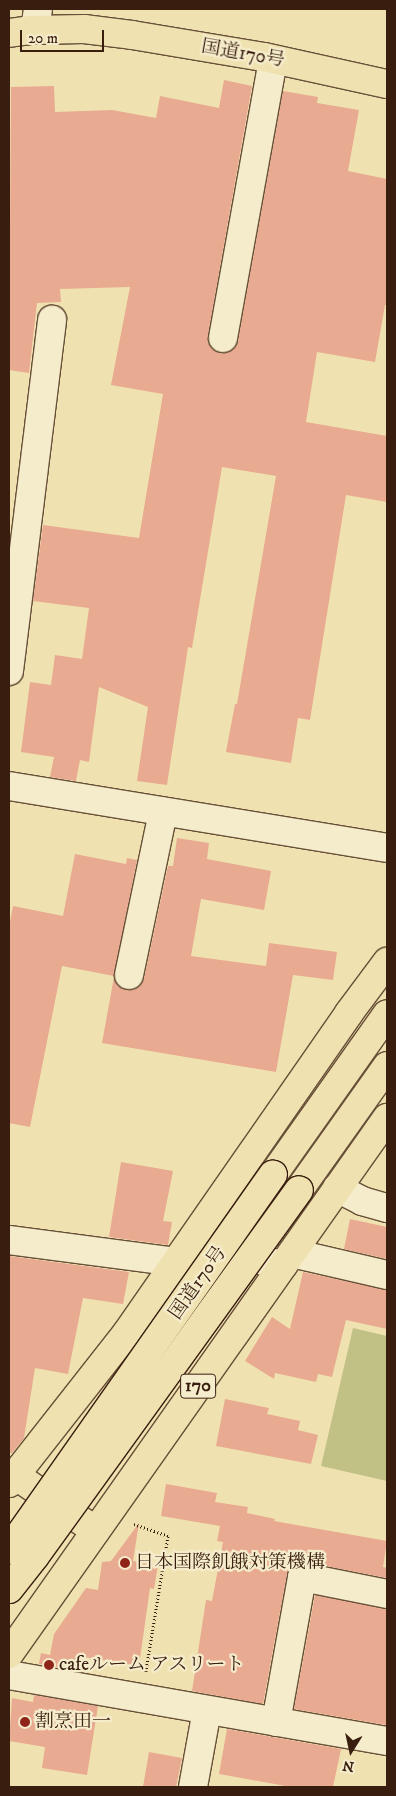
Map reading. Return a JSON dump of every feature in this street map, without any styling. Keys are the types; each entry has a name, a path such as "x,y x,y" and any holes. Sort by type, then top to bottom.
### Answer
{"highway":[{"name":"国道170号","path":"27,24 84,29 273,59 387,84"},
{"path":"96,1531 12,1479 126,1334 387,962"},
{"name":"国道170号","path":"9,1550 387,1014"},
{"name":"国道170号","path":"9,1589 35,1556 387,1066"},
{"name":"170","path":"9,1654 387,1118"}],"street":[{"path":"223,338 273,59"},
{"path":"9,671 52,320"},
{"path":"9,786 387,848"},
{"path":"129,975 163,812"},
{"path":"337,1188 362,1202 387,1208"},
{"path":"9,1240 181,1254 287,1259 387,1275"},
{"path":"276,1722 302,1577 387,1594"},
{"path":"9,1676 387,1741"},
{"path":"193,1787 207,1710"}],"path":[{"path":"131,1524 168,1536 142,1699"}],"green space":[{"path":"353,1328 387,1336 387,1481 321,1466"}],"building":[{"path":"224,80 252,86 208,335 209,344 213,350 221,353 229,352 235,348 238,341 283,91 318,97 317,103 359,110 348,171 387,179 387,305 385,305 375,362 317,352 306,422 387,436 387,502 346,495 310,720 298,718 291,763 226,752 235,704 237,704 276,476 222,467 192,648 188,647 167,785 137,781 148,707 99,687 89,762 80,760 76,781 50,777 54,757 21,752 30,682 51,685 55,655 82,659 89,608 33,601 43,525 139,538 163,394 111,385 130,287 60,289 61,302 37,303 29,373 9,370 11,87 54,86 55,112 112,110 156,118 160,96 219,108"},
{"path":"177,838 209,843 207,859 271,871 264,910 201,899 191,956 266,966 269,943 337,952 333,980 293,975 276,1072 102,1043 114,977 118,986 126,990 134,990 141,985 144,979 168,866 173,866"},
{"path":"75,854 126,864 127,858 137,860 114,976 62,966 30,1127 9,1123 9,927 13,906 63,916"},
{"path":"121,1162 173,1171 163,1221 172,1222 168,1245 109,1237"},
{"path":"350,1219 387,1227 387,1259 344,1249"},
{"path":"9,1256 129,1272 123,1304 83,1298 68,1374 35,1368 24,1438 12,1453 9,1453"},
{"path":"303,1272 387,1290 387,1329 346,1320 332,1377 318,1374 316,1382 275,1373 274,1379 245,1361 272,1317 290,1329"},
{"path":"225,1399 269,1408 267,1414 300,1421 298,1430 318,1435 311,1464 216,1446"},
{"path":"166,1484 217,1493 215,1502 248,1507 247,1513 275,1519 274,1521 387,1541 383,1567 387,1568 387,1578 305,1562 296,1562 290,1567 287,1574 263,1704 192,1691 206,1600 212,1601 223,1542 217,1541 220,1526 161,1516"},
{"path":"139,1523 133,1561 158,1565 154,1589 150,1588 139,1666 84,1657 82,1672 39,1664 41,1653 50,1655 54,1634 86,1588 98,1590 102,1562 111,1561"},
{"path":"315,1595 387,1609 386,1725 294,1709"},
{"path":"34,1695 98,1706 87,1775 42,1768 45,1747 9,1741 12,1698 33,1702"},
{"path":"227,1729 341,1749 333,1787 291,1787 219,1774"},
{"path":"149,1752 182,1758 176,1787 143,1787"}],"place":[{"name":"日本国際飢餓対策機構","path":"125,1563"},
{"name":"cafeルーム アスリート","path":"49,1665"},
{"name":"割烹田一","path":"25,1722"}]}
